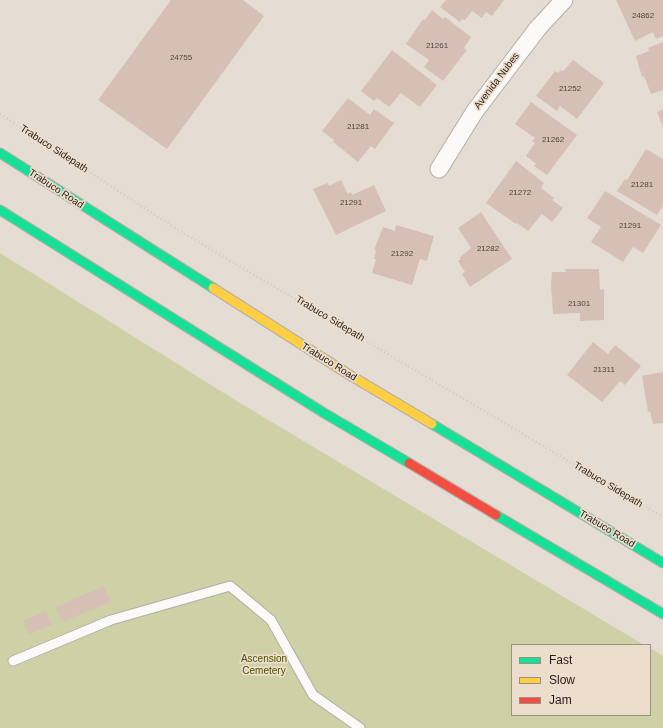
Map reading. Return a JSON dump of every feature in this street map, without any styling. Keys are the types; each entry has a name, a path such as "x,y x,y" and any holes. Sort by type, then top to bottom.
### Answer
{"main road":[{"name":"Trabuco Road","path":"0,153 348,374 663,563"},
{"path":"0,210 324,413 663,614"}],"street":[{"name":"Avenida Nubes","path":"439,169 475,111 538,28 564,0"}],"lane":[{"path":"13,661 111,620 230,586 272,620 312,696 360,728"}],"path":[{"name":"Trabuco Sidepath","path":"0,114 175,228 663,517"}],"green space":[{"name":"Ascension Cemetery","path":"0,253 235,400 642,644 511,644 511,716 651,716 651,649 663,656 663,728 0,728"}],"building":[{"path":"171,0 243,0 264,16 167,149 98,100"},
{"path":"446,0 504,0 492,16 486,12 482,18 472,11 465,20 462,19 460,22 440,7"},
{"path":"616,0 663,0 663,36 656,39 653,32 635,41"},
{"path":"432,10 443,19 445,17 471,37 464,48 467,50 443,81 424,67 429,60 406,44 423,19 425,20"},
{"path":"663,42 663,90 651,94 644,76 642,77 636,56 649,51 648,48"},
{"path":"392,50 437,85 420,107 401,93 389,107 377,98 374,101 361,91"},
{"path":"573,60 604,83 577,119 560,106 557,111 536,96 555,71 558,73 561,70 563,71"},
{"path":"348,98 370,115 374,109 394,123 375,149 371,146 358,162 322,131"},
{"path":"531,102 577,135 547,175 534,166 536,164 526,156 535,143 532,141 535,138 515,124"},
{"path":"663,109 663,127 657,112"},
{"path":"646,149 663,159 663,206 657,215 617,191 625,179 627,180"},
{"path":"516,161 544,183 541,188 554,198 552,200 563,208 552,222 542,214 528,231 486,203"},
{"path":"341,180 348,194 351,192 352,195 374,185 386,211 336,235 313,189 328,183 329,186"},
{"path":"605,191 661,225 643,253 633,247 623,262 591,242 601,227 587,218"},
{"path":"481,212 512,259 470,287 462,274 465,272 458,261 461,259 459,258 471,248 458,228"},
{"path":"396,225 434,236 427,261 420,259 412,285 372,273 376,259 374,259 376,250 374,250 383,227 395,231"},
{"path":"565,269 599,269 600,290 604,289 604,320 580,321 580,313 553,314 551,285 552,272 566,272"},
{"path":"593,342 608,354 615,345 641,366 625,385 620,381 602,402 567,375"},
{"path":"663,372 663,423 653,424 650,411 648,412 642,376"},
{"path":"104,586 111,602 62,622 56,607"},
{"path":"46,611 52,625 29,634 23,621"}],"traffic: fast":[{"path":"0,153 213,288"},
{"path":"0,210 324,413 409,463"},
{"path":"432,424 663,563"},
{"path":"496,515 663,614"}],"traffic: slow":[{"path":"213,288 348,374 432,424"}],"traffic: jam":[{"path":"409,463 496,515"}]}
